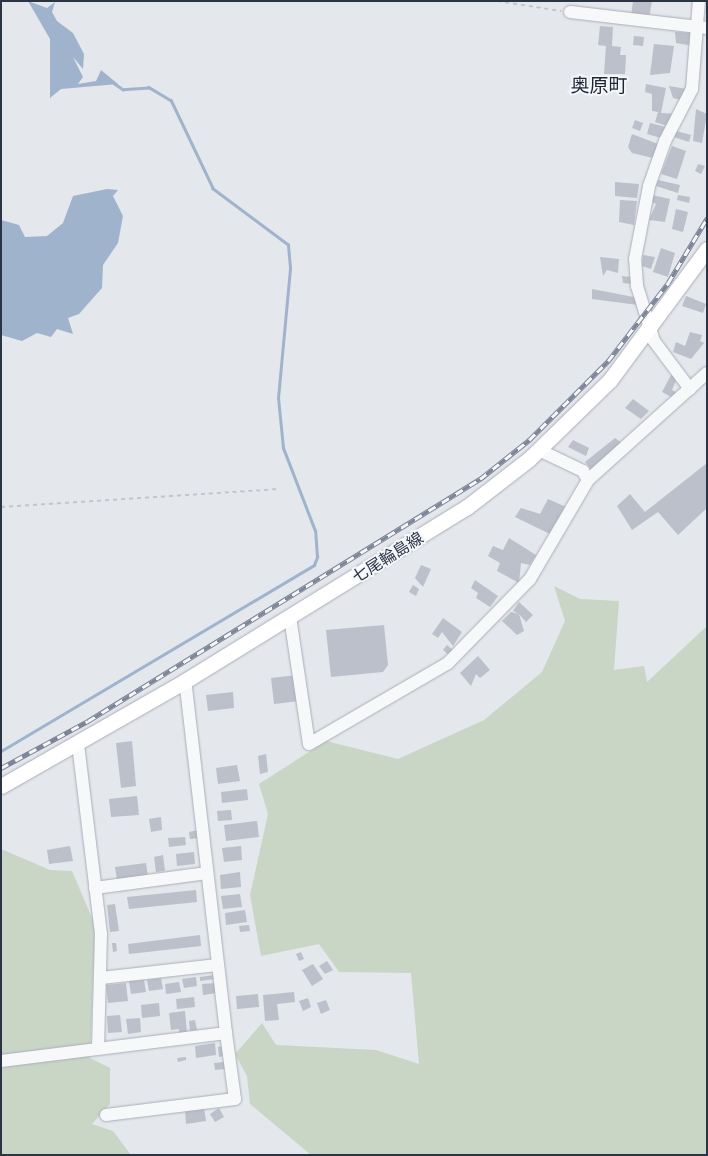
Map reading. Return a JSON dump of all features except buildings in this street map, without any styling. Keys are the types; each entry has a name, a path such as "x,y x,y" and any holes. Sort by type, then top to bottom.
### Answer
{"main road":[{"name":"七尾輪島線","path":"1,786 78,744 185,681 459,512 539,450 610,380 652,329 707,249"}],"street":[{"path":"690,389 654,341 652,329 637,286 639,230 665,141 692,89 702,28 699,1"},
{"path":"570,12 702,28"},
{"path":"290,617 309,744 448,663 530,579 588,480 707,372"},
{"path":"539,450 583,471 588,480"},
{"path":"106,1115 235,1099 217,965 185,681"},
{"path":"78,744 95,888 101,978 98,1048"},
{"path":"95,888 207,873"},
{"path":"101,978 217,965"},
{"path":"1,1061 226,1033"}],"path":[{"path":"497,1 570,12"},
{"path":"1,507 278,489"}],"green space":[{"path":"554,586 580,599 619,601 614,670 644,666 647,682 707,626 707,1155 311,1155 250,1104 247,1076 235,1054 262,1023 276,1045 376,1050 419,1064 411,973 339,972 319,944 261,956 250,895 268,814 259,784 326,741 398,759 484,720 542,672 565,621"},
{"path":"1,849 50,870 72,871 95,925 90,1058 110,1068 110,1104 92,1124 113,1131 131,1155 1,1155"}],"water":[{"path":"28,1 47,8 55,2 52,12 57,21 73,33 84,54 83,69 73,57 83,77 78,84 96,81 101,70 118,84 61,89 50,98 50,39"},
{"path":"107,189 118,190 113,196 123,216 118,243 103,265 102,288 79,314 68,318 73,334 57,329 51,337 37,333 22,341 1,335 1,220 19,225 25,237 47,236 63,223 73,196"}],"waterway":[{"path":"1,751 314,565 317,557 315,531 283,448 278,398 290,268 288,245 213,189 171,101 149,88 123,90 114,84"}],"railway":[{"path":"1,768 88,721 480,479 529,440 608,361 668,283 707,218"}],"district":[{"name":"奥原町","path":"599,86"}]}
